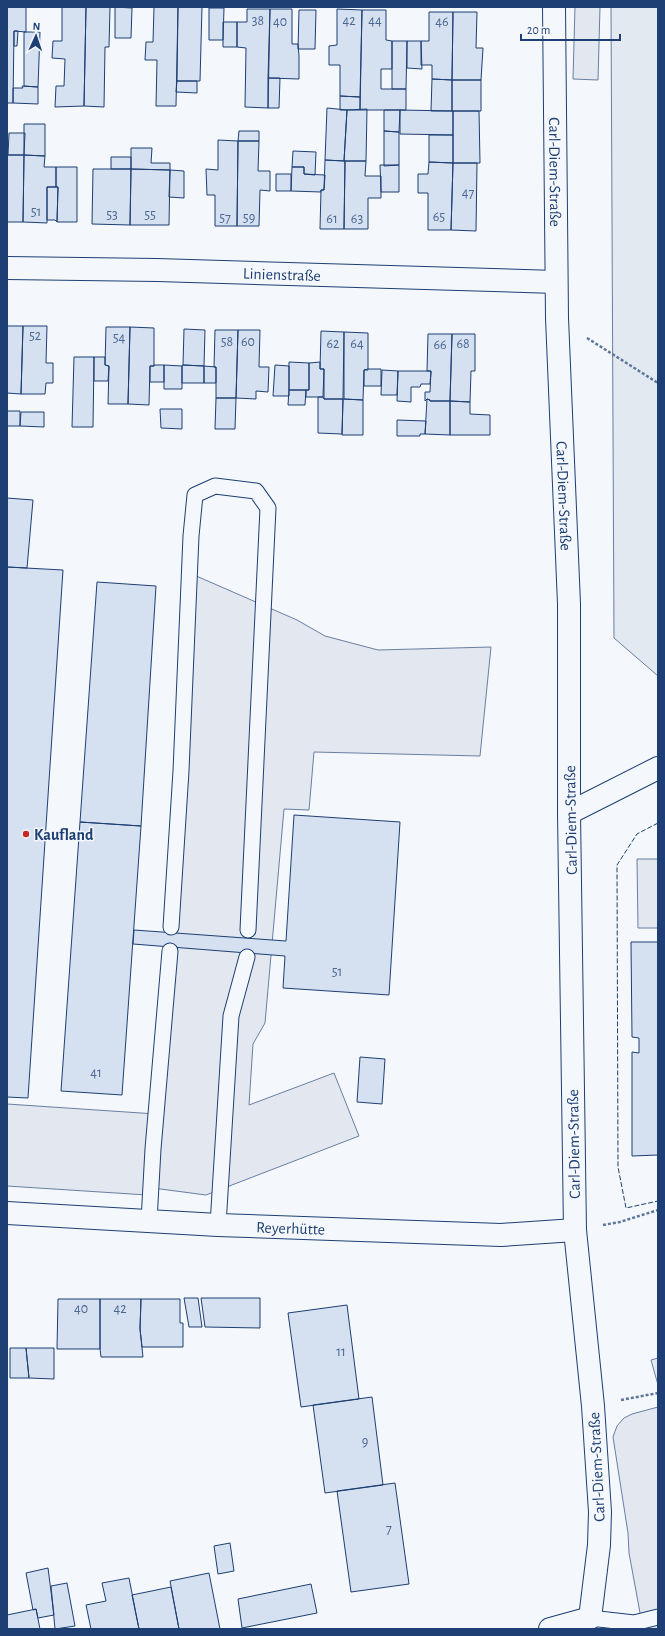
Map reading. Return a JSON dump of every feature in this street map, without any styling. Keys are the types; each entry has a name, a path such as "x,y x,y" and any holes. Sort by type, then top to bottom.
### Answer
{"street":[{"name":"Carl-Diem-Straße","path":"554,7 556,282 569,604 569,812 575,1230 593,1406 600,1512 594,1624"},
{"name":"Linienstraße","path":"7,268 157,270 556,282"},
{"path":"569,812 658,768"},
{"name":"Reyerhütte","path":"7,1213 218,1225 501,1235 575,1230"},
{"path":"550,1629 594,1624"}],"lane":[{"path":"171,927 181,771 191,536 195,495 215,486 256,491 268,508 248,930"},
{"path":"149,1221 153,1149 170,951"},
{"path":"218,1225 231,1016 247,957"},
{"path":"594,1624 634,1623 658,1617"}],"path":[{"path":"557,318 658,383"},
{"path":"575,1230 620,1222 658,1210"},
{"path":"593,1406 658,1392"}],"shaded area":[{"path":"575,7 600,7 598,80 573,79"},
{"path":"611,7 658,7 658,676 614,638"},
{"path":"194,575 297,620 325,636 378,650 491,647 480,756 314,752 309,810 284,809 265,1023 253,1044 249,1105 334,1073 359,1136 206,1195 153,1188 147,1195 7,1186 7,1104 156,1114"},
{"path":"637,859 658,859 658,928 638,928"},
{"path":"658,1358 658,1385 651,1360"},
{"path":"658,1407 658,1629 643,1629 629,1553 628,1533 613,1437 617,1426 624,1418 632,1414"}],"building":[{"path":"7,7 26,7 26,32 14,31 13,103 7,103"},
{"path":"62,7 86,7 84,106 55,107 56,86 64,86 65,59 52,58 53,41 62,41"},
{"path":"86,7 110,7 109,47 105,47 104,107 84,106"},
{"path":"115,7 132,8 131,38 115,38"},
{"path":"154,7 178,7 176,106 156,106 157,60 145,60 146,42 153,42"},
{"path":"178,7 202,7 200,81 177,81"},
{"path":"209,8 224,8 223,40 209,40"},
{"path":"247,9 270,9 268,108 245,107 246,48 237,47 237,22 247,22"},
{"path":"270,9 292,9 292,44 298,44 299,79 268,78"},
{"path":"337,9 362,10 360,97 340,96 340,65 329,65 329,46 337,45"},
{"path":"299,10 316,10 315,49 298,49"},
{"path":"362,10 386,10 386,40 392,41 392,69 381,69 381,89 406,89 406,110 360,110"},
{"path":"429,12 453,12 452,80 432,79 432,65 421,65 421,41 429,41"},
{"path":"453,12 477,12 476,48 483,48 481,80 452,80"},
{"path":"223,22 237,22 237,47 223,47"},
{"path":"14,31 18,31 17,46 14,46"},
{"path":"24,32 40,32 38,87 24,86"},
{"path":"392,41 407,41 406,89 392,89"},
{"path":"407,41 421,41 422,69 407,68"},
{"path":"268,78 280,78 279,108 268,108"},
{"path":"432,79 452,80 452,111 431,111"},
{"path":"452,80 481,80 481,111 452,111"},
{"path":"177,81 197,81 197,93 176,92"},
{"path":"22,86 38,87 38,104 13,103 13,88 23,88"},
{"path":"340,96 360,97 360,110 340,110"},
{"path":"327,108 347,110 344,161 325,160"},
{"path":"367,109 366,161 344,161 347,110"},
{"path":"384,110 400,110 399,132 384,131"},
{"path":"400,110 453,111 453,135 400,134"},
{"path":"453,111 479,111 480,163 453,163"},
{"path":"24,124 45,124 45,156 24,155"},
{"path":"239,131 259,131 259,141 238,141"},
{"path":"384,131 399,132 399,165 384,166"},
{"path":"9,133 25,133 24,155 8,155"},
{"path":"429,135 453,135 453,163 429,162"},
{"path":"218,140 238,141 237,226 215,226 215,195 207,195 206,169 218,170"},
{"path":"238,141 259,141 258,171 270,171 270,191 260,190 259,226 237,226"},
{"path":"131,148 152,148 151,163 170,163 170,170 131,169"},
{"path":"293,151 316,152 315,175 304,174 304,167 292,167"},
{"path":"7,155 24,155 23,222 7,222"},
{"path":"24,155 45,156 44,167 56,167 56,187 47,187 47,223 23,222"},
{"path":"111,157 131,157 131,169 111,169"},
{"path":"325,160 345,161 344,229 320,229 321,190 324,190"},
{"path":"345,161 366,161 365,176 381,176 381,198 368,198 368,229 344,229"},
{"path":"429,162 453,163 451,230 428,230 428,193 418,193 418,174 428,174"},
{"path":"453,163 477,163 476,231 451,230"},
{"path":"380,165 399,165 399,192 381,192"},
{"path":"56,167 77,167 77,222 57,222 58,187 56,187"},
{"path":"292,167 304,167 304,174 325,175 324,190 321,190 321,192 291,191"},
{"path":"93,169 131,169 130,225 92,224"},
{"path":"131,169 170,170 169,225 130,225"},
{"path":"170,170 184,171 184,198 169,197"},
{"path":"276,174 291,174 291,191 276,191"},
{"path":"47,187 58,187 57,222 55,220 47,220"},
{"path":"7,326 23,326 21,394 7,393"},
{"path":"23,326 47,326 46,363 53,363 53,383 46,383 45,394 21,394"},
{"path":"106,327 130,327 128,404 108,404 109,366 105,365"},
{"path":"130,327 154,328 154,366 150,366 149,405 128,404"},
{"path":"184,329 205,330 204,366 183,365"},
{"path":"215,330 238,330 236,398 216,398 216,367 214,367"},
{"path":"238,330 260,330 259,367 269,367 268,392 256,391 256,399 236,398"},
{"path":"321,331 344,332 343,399 324,399 324,369 320,369"},
{"path":"344,332 368,333 368,370 364,370 363,400 344,399"},
{"path":"428,334 452,334 450,401 430,401 427,399 425,401 425,392 430,392 431,371 427,371"},
{"path":"452,334 475,334 475,371 471,371 470,402 450,401"},
{"path":"74,357 94,357 93,427 72,427"},
{"path":"94,357 105,357 105,365 109,366 108,381 94,381"},
{"path":"289,362 309,363 309,390 289,390"},
{"path":"320,362 320,369 324,369 323,397 306,397 306,390 309,390 309,363"},
{"path":"164,365 164,382 150,382 150,366"},
{"path":"164,365 182,366 182,389 164,389"},
{"path":"183,365 204,366 204,383 182,383"},
{"path":"275,365 289,366 289,396 273,396"},
{"path":"204,366 216,367 216,383 204,383"},
{"path":"381,369 381,386 364,386 364,370"},
{"path":"382,370 398,371 397,395 381,395"},
{"path":"398,371 431,371 430,384 421,384 420,387 411,387 411,402 397,401"},
{"path":"289,390 306,390 305,405 288,405"},
{"path":"318,397 323,397 324,399 343,399 342,434 318,433"},
{"path":"216,398 236,398 235,429 215,429"},
{"path":"343,399 363,400 363,435 342,435"},
{"path":"427,399 430,401 450,401 450,435 425,434"},
{"path":"450,401 470,402 470,414 490,415 490,435 450,435"},
{"path":"160,409 182,409 182,429 161,428"},
{"path":"7,411 20,411 20,426 7,426"},
{"path":"21,412 44,412 44,427 20,426"},
{"path":"397,420 426,421 425,434 420,434 420,436 397,436"},
{"path":"7,498 33,500 27,568 7,567"},
{"name":"Kaufland","path":"7,567 63,570 28,1098 7,1097"},
{"path":"97,582 156,586 141,826 80,822"},
{"path":"294,815 400,822 389,995 283,988 285,956 133,944 134,930 286,941"},
{"path":"80,822 141,826 122,1095 61,1091"},
{"path":"631,942 658,942 658,1155 632,1156 632,1052 639,1053 639,1038 632,1037"},
{"path":"360,1057 385,1059 382,1104 357,1102"},
{"path":"184,1298 198,1298 202,1327 189,1327"},
{"path":"201,1298 260,1298 260,1328 205,1327"},
{"path":"58,1299 100,1299 100,1349 57,1349"},
{"path":"100,1299 141,1299 140,1329 143,1357 101,1357"},
{"path":"141,1299 180,1299 180,1323 183,1323 183,1347 142,1347 140,1329"},
{"path":"347,1305 359,1399 301,1407 288,1313"},
{"path":"10,1348 26,1348 29,1378 10,1378"},
{"path":"26,1348 54,1348 54,1379 29,1378"},
{"path":"372,1397 383,1485 325,1493 313,1405"},
{"path":"395,1483 409,1584 351,1592 337,1491"},
{"path":"230,1543 234,1571 218,1574 214,1546"},
{"path":"48,1568 54,1615 38,1618 36,1609 33,1610 26,1573"},
{"path":"209,1573 220,1629 179,1629 170,1581"},
{"path":"129,1578 139,1629 91,1629 86,1605 106,1601 102,1583"},
{"path":"67,1583 75,1626 55,1629 51,1586"},
{"path":"311,1584 317,1613 242,1628 238,1599"},
{"path":"171,1587 179,1629 139,1629 132,1595"},
{"path":"36,1609 40,1629 7,1629 7,1615"}],"fence":[{"path":"658,823 637,834 617,865 618,1167 626,1208 658,1201"}],"place":[{"name":"Kaufland","path":"26,834"}]}
